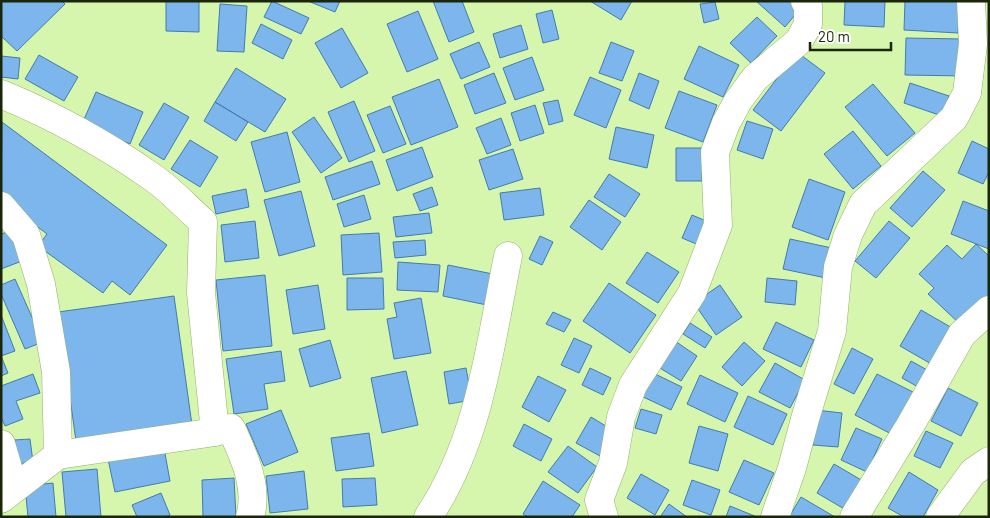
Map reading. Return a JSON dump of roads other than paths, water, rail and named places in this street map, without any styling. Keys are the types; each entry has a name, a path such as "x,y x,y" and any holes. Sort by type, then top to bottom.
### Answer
{"street":[{"path":"604,517 599,500 613,463 622,417 633,385 692,293 718,225 715,152 726,123 738,101 755,78 799,41 808,24 808,6 805,1"},
{"path":"775,517 792,468 804,418 832,331 838,267 848,235 863,204 954,118 967,93 974,44 971,1"},
{"path":"1,94 26,104 96,141 153,178 203,222 202,293 215,432"},
{"path":"1,206 26,235 41,284 56,372 58,455"},
{"path":"428,517 440,499 462,452 480,398 508,256"},
{"path":"854,517 911,424 962,334 989,310"},
{"path":"1,444 8,494 58,455 231,428 243,454 252,482 250,517"},
{"path":"940,517 974,472 989,461"}]}
